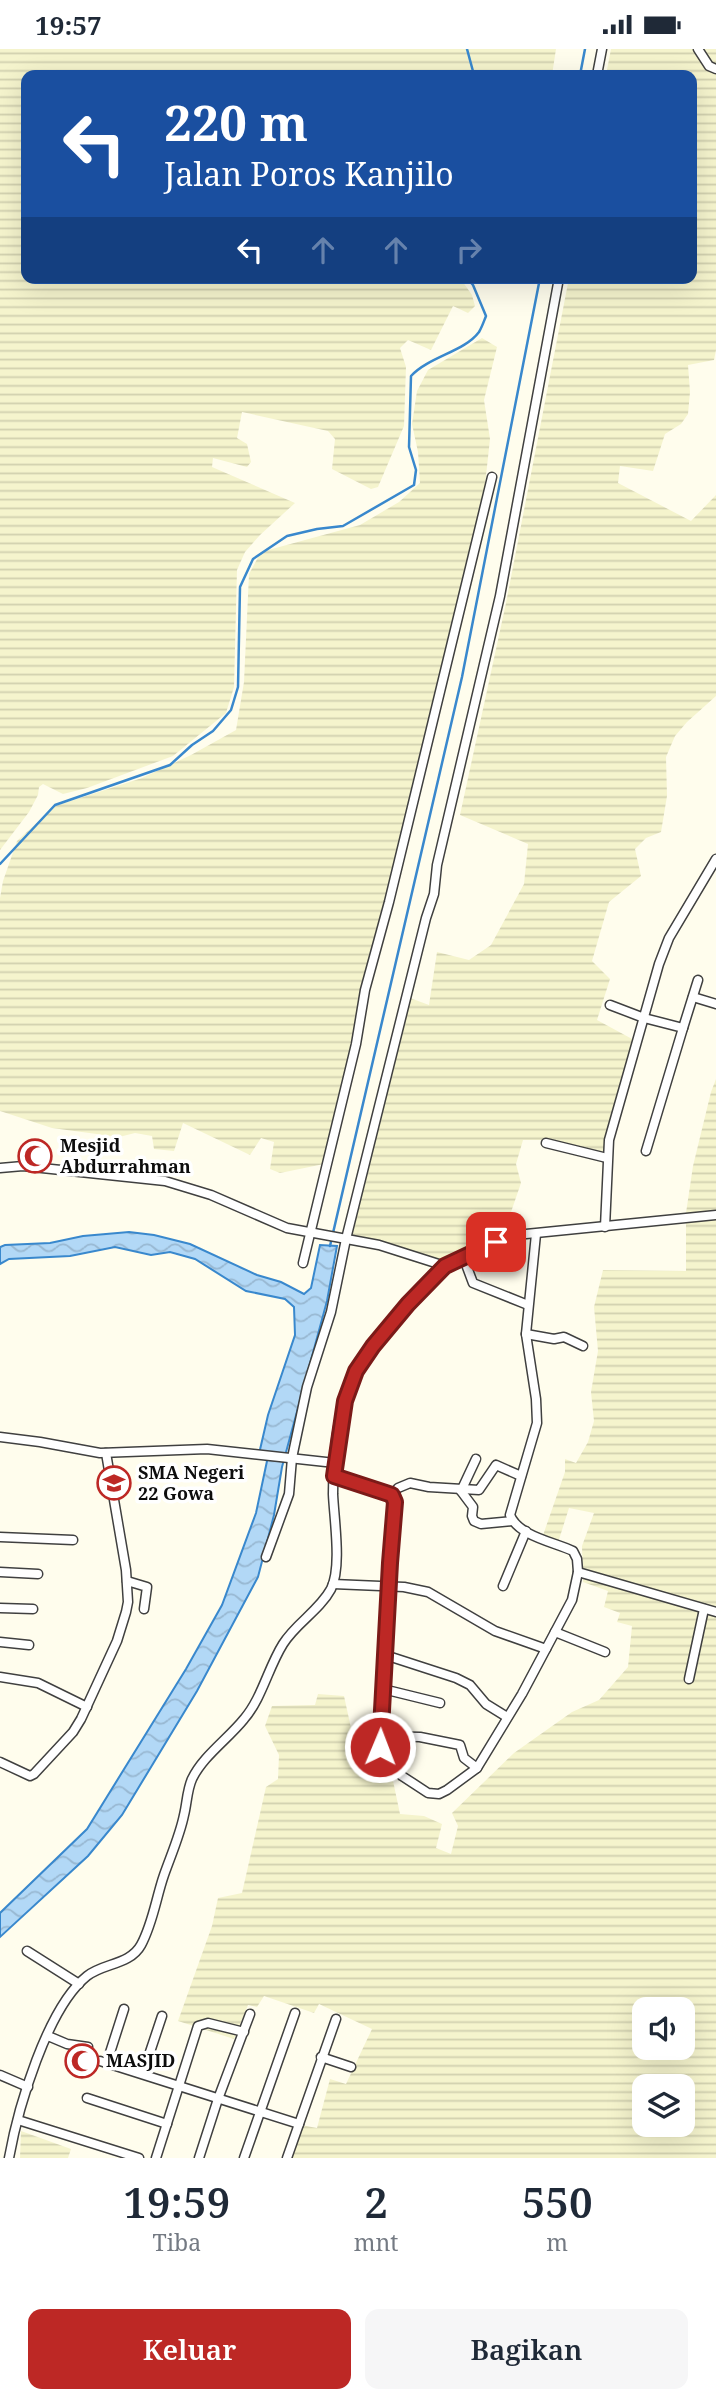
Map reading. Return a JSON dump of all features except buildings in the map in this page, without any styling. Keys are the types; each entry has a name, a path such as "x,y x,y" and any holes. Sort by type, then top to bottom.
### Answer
{"street":[{"path":"598,70 602,49"},
{"path":"698,49 709,66 716,69"},
{"path":"266,1557 289,1494 290,1457 311,1373 331,1313 344,1238 434,894 437,865 493,631 558,284"},
{"path":"303,1263 313,1234 356,1044 365,991 399,864 492,477"},
{"path":"605,1227 607,1158 612,1124 659,964 669,938 716,859"},
{"path":"646,1151 698,980"},
{"path":"692,997 716,1004"},
{"path":"611,1005 644,1018 683,1028"},
{"path":"546,1143 607,1158"},
{"path":"0,1168 23,1166 165,1181 211,1195 287,1229 379,1245 445,1266"},
{"path":"9,2158 28,2087 58,2010 92,1972 132,1956 141,1945 181,1826 192,1779 205,1760 246,1718 282,1645 291,1633 316,1611 333,1584 336,1558 334,1476 340,1420 356,1371 384,1332 445,1266 503,1239 716,1215"},
{"path":"334,1476 392,1495 395,1502 380,1747 412,1784 428,1793 439,1794 477,1768 522,1694 572,1600 578,1572 573,1551 526,1531 512,1521 510,1515 537,1423 526,1334 536,1234"},
{"path":"464,1259 473,1283 528,1305"},
{"path":"526,1334 554,1339 564,1336 583,1346"},
{"path":"0,1437 106,1453 207,1448 335,1463"},
{"path":"0,1762 30,1776 73,1732 87,1707 125,1618 128,1602 127,1581 106,1453"},
{"path":"461,1491 476,1458"},
{"path":"392,1495 398,1488 410,1483 461,1491 480,1489 496,1465 521,1476"},
{"path":"461,1491 474,1507 474,1521 481,1524 512,1521"},
{"path":"503,1586 526,1531"},
{"path":"0,1537 73,1541"},
{"path":"0,1572 38,1574"},
{"path":"578,1572 716,1612"},
{"path":"127,1581 147,1587 144,1609"},
{"path":"333,1584 388,1586 428,1592 495,1631 546,1649"},
{"path":"0,1608 33,1609"},
{"path":"689,1679 704,1609"},
{"path":"555,1632 605,1652"},
{"path":"0,1642 29,1645"},
{"path":"385,1655 470,1685 486,1704 507,1717"},
{"path":"0,1677 33,1682 87,1707"},
{"path":"383,1689 440,1703"},
{"path":"380,1736 420,1737 460,1745 464,1758 477,1768"},
{"path":"27,1951 79,1984"},
{"path":"124,2009 104,2062 299,2124"},
{"path":"244,2158 295,2013"},
{"path":"199,2158 250,2014"},
{"path":"144,2073 162,2016"},
{"path":"287,2158 336,2019"},
{"path":"156,2158 198,2026 208,2023 244,2032"},
{"path":"48,2036 69,2045 88,2047"},
{"path":"321,2057 351,2067"},
{"path":"0,2075 28,2087"},
{"path":"87,2098 167,2124"},
{"path":"18,2120 139,2158"}],"green space":[{"path":"0,49 556,49 553,70 21,70 21,284 464,284 472,295 475,306 468,313 453,306 431,350 408,340 400,348 406,367 404,426 378,487 371,489 332,469 335,439 328,431 242,412 237,438 247,444 251,462 247,467 213,458 212,467 295,503 245,552 237,570 234,687 226,713 173,756 87,788 63,794 43,784 39,787 29,812 0,850"},
{"path":"611,49 716,49 714,360 688,365 688,414 681,424 665,434 653,471 620,466 618,483 691,521 716,495 716,696 675,736 666,757 667,796 661,832 646,838 635,849 641,876 609,902 592,961 610,979 597,1020 634,1040 609,1153 540,1140 523,1140 516,1164 521,1183 499,1247 453,1270 437,1269 351,1238 410,998 429,1005 437,952 469,960 491,945 524,884 528,844 460,815 506,603 568,284 697,284 697,70 607,70"},
{"path":"482,338 497,347 484,400 490,439 484,494 324,1164 280,1173 270,1169 274,1142 261,1138 250,1155 183,1123 174,1151 154,1149 152,1136 135,1133 119,1137 52,1128 0,1111 0,898 17,841 55,806 142,778 236,730 244,682 249,574 261,552 360,525 399,502 420,483 418,452 412,424 417,391 428,370"},
{"path":"716,1079 716,2158 290,2158 301,2125 317,2128 330,2079 346,2084 372,2029 319,2004 314,2013 264,1996 257,2007 248,2005 234,2039 178,2021 212,1926 218,1898 242,1893 266,1787 278,1779 279,1755 265,1726 272,1706 315,1705 318,1694 344,1696 351,1728 363,1756 379,1756 392,1776 400,1814 424,1816 442,1824 436,1848 451,1854 458,1826 452,1813 514,1753 572,1712 599,1700 628,1667 632,1626 617,1622 620,1613 604,1607 608,1591 583,1582 582,1546 594,1513 569,1508 556,1549 541,1541 565,1472 565,1459 576,1463 588,1442 594,1421 591,1392 598,1351 594,1307 603,1270 686,1271 686,1213 693,1166"},
{"path":"21,2131 71,2149 68,2158 20,2158"}],"water":[{"path":"129,1232 190,1244 304,1294 311,1288 320,1245 337,1246 327,1301 282,1467 274,1515 258,1577 197,1691 122,1815 88,1856 0,1937 0,1913 87,1829 186,1669 222,1605 256,1513 267,1461 259,1454 268,1415 295,1335 294,1307 285,1299 246,1291 195,1259 170,1252 151,1255 115,1247 70,1256 9,1259 0,1264 0,1247 5,1245 50,1243 83,1236"}],"waterway":[{"path":"467,49 473,70"},
{"path":"581,70 585,49"},
{"path":"0,864 55,805 170,765 213,731 231,710 238,687 240,587 253,559 287,536 343,526 414,485 416,470 409,447 411,376 428,363 465,345 479,332 486,316 472,284"},
{"path":"330,1246 462,677 539,284"}],"place":[{"name":"Mesjid Abdurrahman","path":"35,1156"},
{"name":"SMA Negeri 22 Gowa","path":"114,1483"},
{"name":"MASJID","path":"82,2061"}],"route":[{"path":"380,1747 395,1502 392,1495 334,1476 340,1420 356,1371 408,1304 445,1266 496,1242"}]}
